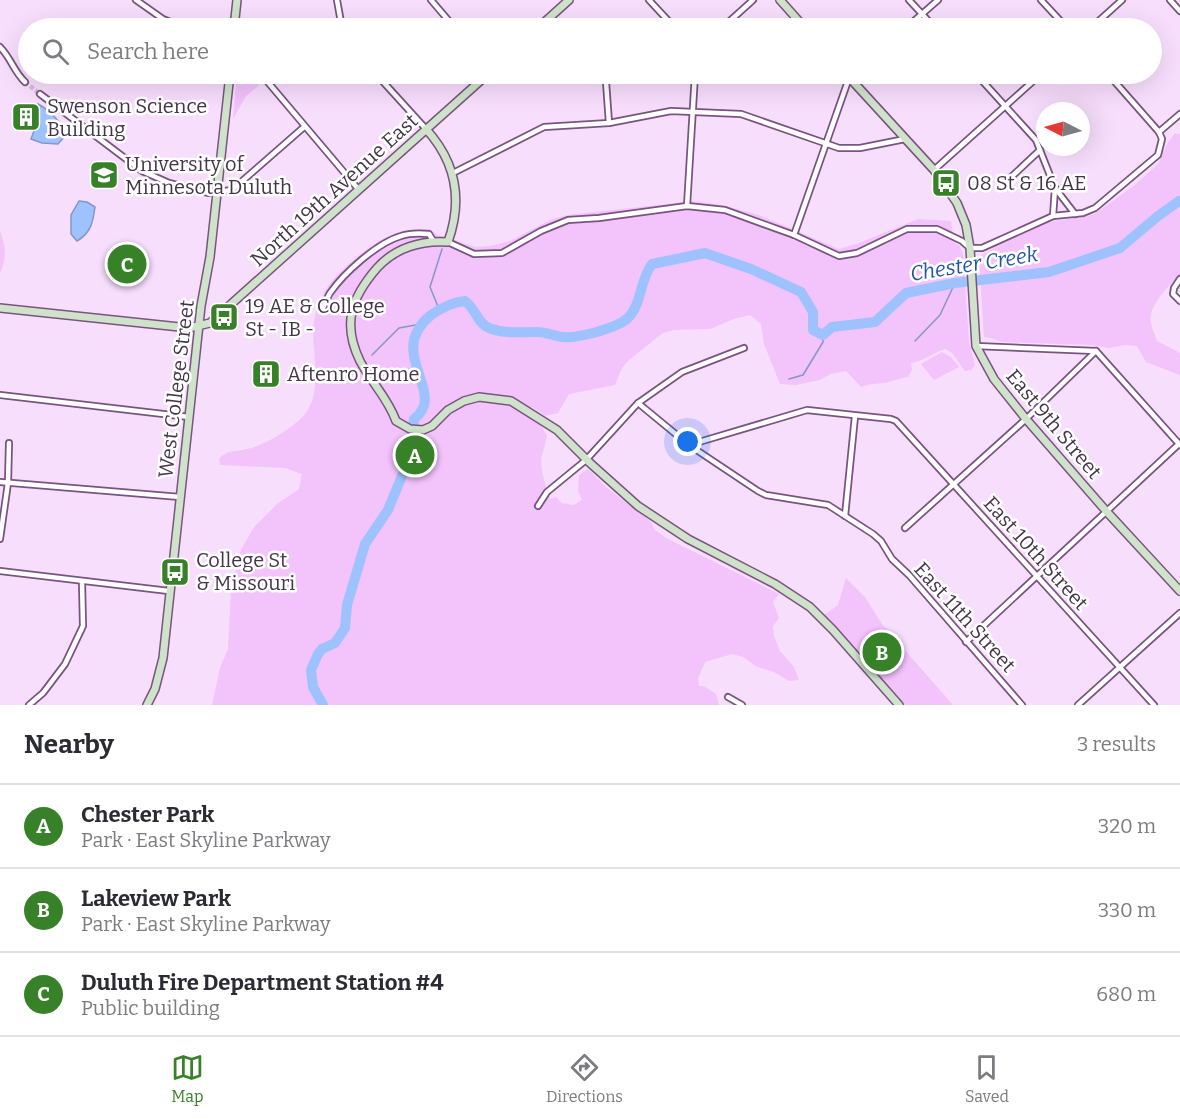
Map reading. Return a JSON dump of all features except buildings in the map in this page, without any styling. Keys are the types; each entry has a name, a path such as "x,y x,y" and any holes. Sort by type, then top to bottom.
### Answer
{"street":[{"path":"136,0 163,18"},
{"path":"235,18 237,0"},
{"path":"337,0 340,18"},
{"path":"431,0 446,18"},
{"path":"550,18 569,0"},
{"path":"649,0 666,18"},
{"path":"733,18 753,0"},
{"path":"780,0 796,18"},
{"path":"909,0 926,18"},
{"path":"917,18 938,0"},
{"path":"1041,0 1058,18"},
{"path":"1102,18 1122,0"},
{"path":"1170,0 1180,11"},
{"path":"0,47 18,76"},
{"name":"West College Street","path":"147,705 155,689 163,658 198,327 210,257 229,84"},
{"path":"269,84 359,190"},
{"path":"385,84 440,147 453,173 456,208 448,242"},
{"name":"North 19th Avenue East","path":"198,327 210,324 477,84"},
{"path":"606,84 609,123"},
{"path":"687,206 694,84"},
{"path":"794,234 847,84"},
{"name":"East 9th Street","path":"858,84 934,170 957,202 966,225 971,251 976,346 994,379 1026,420 1180,591"},
{"path":"985,84 1036,142"},
{"path":"934,170 1029,84"},
{"path":"899,705 810,607 776,584 697,544 638,506 556,430 511,401 495,397 479,397 464,401 448,410 432,426 419,430 398,423 391,407 360,361 350,328 353,303 359,290 386,258 400,248 448,242 474,254 502,252 541,231 568,220 687,206 725,210 794,234 839,256 857,253 907,229 938,230 962,241 971,251 987,247 1053,216 1075,214 1095,208 1158,155 1162,139 1160,132 1117,84"},
{"path":"40,94 149,175 189,189 217,193 232,190 304,127"},
{"path":"453,173 544,127 609,123 671,111 741,114 826,144 848,149 905,139"},
{"path":"1160,132 1180,114"},
{"path":"1007,181 1036,154"},
{"path":"1042,156 1055,188 1075,214"},
{"path":"1053,216 1055,188"},
{"path":"322,310 330,294 346,275 380,246 398,237 414,233 429,234 434,242"},
{"path":"1180,279 1173,294 1180,301"},
{"path":"0,308 189,328 198,327"},
{"path":"966,642 1180,444 1096,351 976,346"},
{"path":"538,506 547,492 586,459 638,403 682,372 744,348"},
{"path":"905,528 1026,420 1096,351"},
{"path":"0,395 189,417"},
{"name":"East 11th Street","path":"638,403 689,445 766,495 821,502 873,534 892,559 909,575 1023,705"},
{"path":"689,445 807,410 855,416 845,516"},
{"name":"East 10th Street","path":"855,416 896,421 1154,705"},
{"path":"0,539 8,483 9,443"},
{"path":"0,482 180,497"},
{"path":"0,571 169,591"},
{"path":"29,705 43,693 65,664 83,626 82,582"},
{"path":"1078,705 1180,613"},
{"path":"729,697 742,705"}],"shaded area":[{"path":"236,84 259,84 246,96 233,119"},
{"path":"1175,133 1180,134 1180,275 1156,303 1152,310 1151,325 1157,341 1180,353 1180,375 1146,362 1137,346 1125,345 1109,348 1092,345 1002,342 984,337 979,257 1003,242 1048,222 1093,215 1135,185 1158,164"},
{"path":"694,201 722,205 759,215 839,249 918,219 951,221 954,242 960,246 963,254 969,341 975,365 971,370 965,371 952,353 945,349 911,363 912,370 908,377 885,383 861,387 846,371 796,385 780,384 764,344 761,324 750,315 710,329 674,330 663,333 629,360 622,368 615,385 569,394 558,413 545,416 532,407 530,417 538,422 547,435 541,466 550,499 556,497 562,503 574,505 582,500 578,491 579,475 588,469 606,487 651,522 655,530 666,538 779,594 773,602 779,618 773,626 774,636 780,651 794,667 799,680 789,681 774,672 757,667 743,657 732,654 705,662 698,679 699,686 704,686 716,694 719,705 212,705 220,668 228,649 231,590 241,550 254,527 278,503 299,489 302,474 285,468 220,465 219,459 229,452 254,447 271,440 294,425 305,414 310,406 315,385 313,330 315,314 323,295 339,273 371,246 403,231 430,229 438,235 476,247 490,246 510,241 550,220 567,215"},
{"path":"0,231 5,252 0,273"},
{"path":"942,352 951,357 959,367 934,380 921,364"},
{"path":"846,578 865,597 882,624 953,705 902,705 824,615 838,605"}],"water":[{"path":"38,104 51,113 61,126 65,136 58,144 42,143 31,139 39,117"},
{"path":"79,201 87,202 95,207 90,227 77,241 71,234 71,215"}],"waterway":[{"name":"Chester Creek","path":"323,705 313,687 311,670 322,649 335,643 345,628 347,605 365,544 388,510 411,454 414,419 423,409 425,397 414,358 413,344 418,329 439,310 465,301 485,326 495,330 542,332 562,337 587,335 628,318 636,306 645,277 652,264 705,253 751,269 801,292 813,312 813,330 823,335 832,327 875,322 906,293 955,283 1049,272 1120,248 1179,201"},
{"path":"439,309 430,287 442,249"},
{"path":"915,341 940,315 955,283"},
{"path":"372,355 399,328 421,324"},
{"path":"789,379 803,375 823,342 823,335"}],"tunnel":[{"path":"28,84 40,94"}],"place":[{"name":"Swenson Science Building","path":"26,117"},
{"name":"University of Minnesota Duluth","path":"104,175"},
{"name":"08 St & 16 AE","path":"946,183"},
{"name":"Duluth Fire Department Station #4","path":"127,264"},
{"name":"19 AE & College St - IB -","path":"224,317"},
{"name":"Aftenro Home","path":"266,374"},
{"name":"Chester Park","path":"415,455"},
{"name":"College St & Missouri","path":"175,572"},
{"name":"Lakeview Park","path":"882,652"}]}
